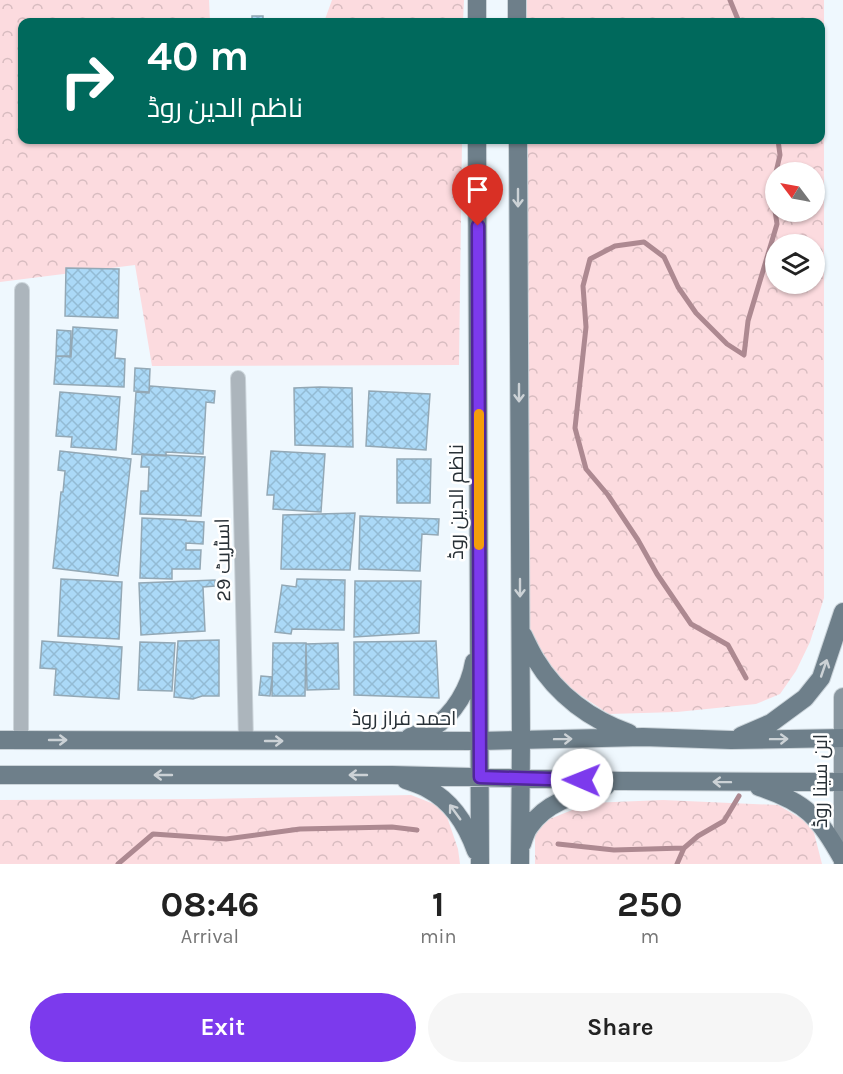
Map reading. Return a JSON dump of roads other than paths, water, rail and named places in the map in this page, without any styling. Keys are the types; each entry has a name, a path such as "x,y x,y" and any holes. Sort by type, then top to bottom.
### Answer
{"main road":[{"path":"477,0 477,18"},
{"path":"517,0 517,18"},
{"name":"ناظم الدین روڈ","path":"477,144 480,864"},
{"path":"518,144 520,857"},
{"path":"731,740 771,723 805,698 821,678 843,612"},
{"path":"520,631 536,661 557,688 582,710 611,727 643,737"},
{"path":"400,741 432,729 455,708 472,676 480,634"},
{"name":"ابن سینا روڈ","path":"843,697 843,862"},
{"name":"احمد فراز روڈ","path":"0,740 480,741 643,737 731,740 843,738"},
{"path":"0,775 392,775 747,783 843,782"},
{"path":"392,775 429,789 451,805 469,832 480,864"},
{"path":"520,857 529,826 546,808 565,799 622,781"},
{"path":"747,783 783,795 810,812 828,833 843,862"}],"street":[{"path":"21,740 22,290"},
{"name":"اسٹریٹ 29","path":"238,378 246,741"}],"waterway":[{"path":"730,0 737,18"},
{"path":"778,162 779,144"},
{"path":"746,678 728,645 691,624 608,495 586,469 575,428 586,327 583,286 590,259 615,246 644,242 664,257 678,287 696,313 727,344 744,355 748,321 777,222"},
{"path":"677,864 684,848 698,836 724,821 739,796"},
{"path":"118,864 153,834 226,839 300,829 392,827 417,830"},
{"path":"558,844 614,850 684,848"}]}
